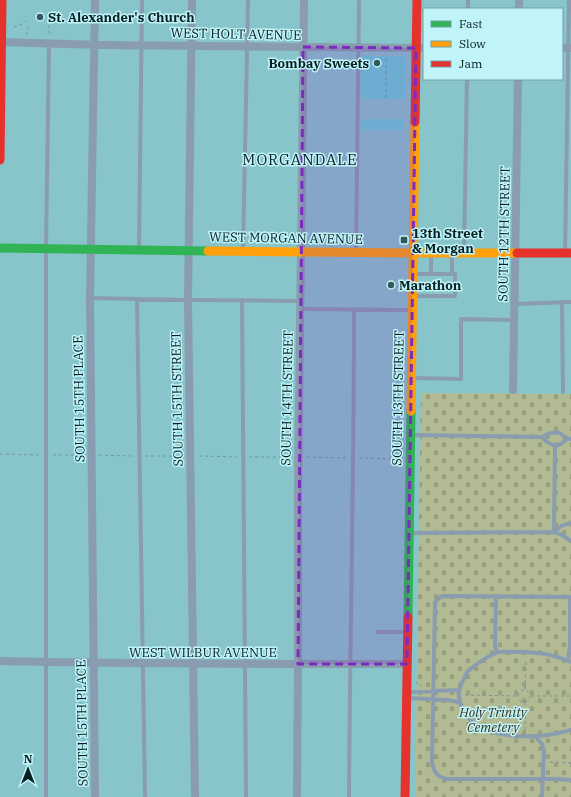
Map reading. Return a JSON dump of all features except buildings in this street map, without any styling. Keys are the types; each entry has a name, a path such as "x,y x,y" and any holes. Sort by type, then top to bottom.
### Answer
{"street":[{"path":"0,160 2,0"},
{"name":"SOUTH 15TH PLACE","path":"95,0 90,249 95,797"},
{"name":"SOUTH 15TH STREET","path":"192,0 188,300 195,797"},
{"name":"SOUTH 14TH STREET","path":"297,797 298,457 304,0"},
{"name":"SOUTH 13TH STREET","path":"405,797 412,274 420,48 416,0"},
{"name":"WEST HOLT AVENUE","path":"1,42 50,39 94,44 420,48"},
{"name":"SOUTH 12TH STREET","path":"513,390 518,80"},
{"name":"WEST MORGAN AVENUE","path":"0,248 413,253 568,253"},
{"name":"WEST WILBUR AVENUE","path":"0,661 93,663 407,664"}],"lane":[{"path":"139,249 142,0"},
{"path":"243,251 248,0"},
{"path":"356,252 359,0"},
{"path":"568,253 567,48 569,0"},
{"path":"46,797 46,248 50,39"},
{"path":"464,253 467,80"},
{"path":"431,253 431,274"},
{"path":"412,296 455,296 455,274 452,274 452,253"},
{"path":"412,274 452,274"},
{"path":"90,298 242,300 354,309 412,310"},
{"path":"137,299 145,797"},
{"path":"242,300 246,797"},
{"path":"562,302 562,392"},
{"path":"514,304 571,302"},
{"path":"349,797 349,664 354,309"},
{"path":"411,378 461,379 461,320 514,320"},
{"path":"410,435 542,437 547,434 558,433 569,439 555,446 550,444 542,437"},
{"path":"554,532 555,446"},
{"path":"554,532 561,526 571,523"},
{"path":"409,533 554,532 571,541"},
{"path":"571,730 542,736 493,733 478,726 465,715 459,702 459,693 467,672 497,652 526,651 562,658 569,661 570,597 444,596 436,599 434,603 434,699 432,762 436,775 446,779 571,780"},
{"path":"496,596 495,646 497,652"},
{"path":"377,632 407,632"},
{"path":"406,695 434,691 459,693"},
{"path":"406,695 459,702"},
{"path":"535,736 542,744 544,751 542,797"}],"path":[{"path":"14,27 26,21"},
{"path":"27,35 27,30 30,25"},
{"path":"48,25 50,39"},
{"path":"386,55 386,98"},
{"path":"0,454 410,459"},
{"path":"525,690 526,651"},
{"path":"518,696 520,692 525,690"},
{"path":"525,690 530,692 531,696"},
{"path":"459,693 518,696"},
{"path":"518,696 521,702 530,700 531,696"},
{"path":"531,696 571,696"},
{"path":"525,702 525,736"},
{"path":"544,762 571,763"}],"highlighted area":[{"path":"303,47 416,48 407,664 298,664"}],"shaded area":[{"path":"362,56 405,56 405,99 361,99"},
{"path":"361,119 404,119 404,130 361,130"}],"green space":[{"name":"Holy Trinity Cemetery","path":"421,393 571,394 571,797 415,797"}],"traffic: fast":[{"path":"0,248 208,251"},
{"path":"408,617 411,411"}],"traffic: slow":[{"path":"411,411 415,122"},
{"path":"208,251 517,253"}],"traffic: jam":[{"path":"0,160 2,0"},
{"path":"415,122 417,0"},
{"path":"517,253 571,253"},
{"path":"405,797 408,617"}],"place":[{"name":"St. Alexander's Church","path":"40,17"},
{"name":"Bombay Sweets","path":"377,63"},
{"name":"13th Street & Morgan","path":"404,240"},
{"name":"Marathon","path":"391,285"}],"district":[{"name":"MORGANDALE","path":"300,159"}]}
